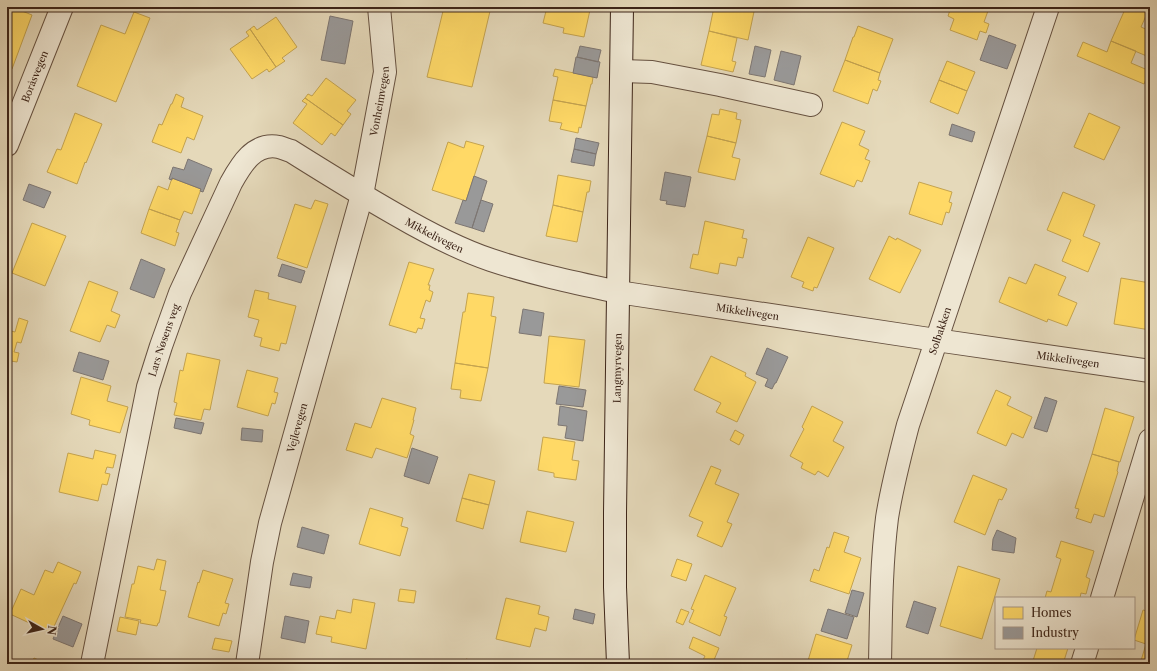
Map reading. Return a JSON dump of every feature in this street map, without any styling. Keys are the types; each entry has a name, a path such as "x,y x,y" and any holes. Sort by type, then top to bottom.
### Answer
{"street":[{"name":"Boråsvegen","path":"7,145 62,7"},
{"name":"Vonheimvegen","path":"362,195 385,72 379,7"},
{"name":"Langmyrvegen","path":"618,664 615,572 622,7"},
{"name":"Solbakken","path":"880,664 887,518 895,477 908,425 1048,7"},
{"path":"622,71 652,72 812,105"},
{"name":"Lars Nøsens veg","path":"92,664 139,427 152,374 180,293 231,183 249,156 257,150 266,147 278,147 291,151 362,195"},
{"name":"Mikkelivegen","path":"362,195 452,244 491,260 561,280 618,292 1150,371"},
{"name":"Vejlevegen","path":"247,664 262,562 270,523 362,195"},
{"path":"1102,597 1150,440"},
{"path":"1082,664 1087,649"}],"building: Homes":[{"path":"7,7 12,7 32,15 12,69 7,67"},
{"path":"444,7 491,7 472,87 427,77"},
{"path":"547,7 578,7 590,10 584,37 563,33 564,28 543,23"},
{"path":"714,7 727,9 728,7 755,7 748,40 709,31"},
{"path":"951,7 989,8 984,22 989,24 986,33 980,31 977,40 950,30 954,19 948,16"},
{"path":"1126,7 1144,7 1149,9 1141,27 1150,31 1149,57 1111,41"},
{"path":"134,12 150,18 116,102 77,86 101,25 125,34"},
{"path":"276,17 297,47 282,58 285,61 276,67 250,29 254,26 257,30"},
{"path":"858,26 893,39 880,73 845,60"},
{"path":"250,29 276,67 269,72 267,69 252,79 230,49 249,36 246,32"},
{"path":"709,31 737,38 732,61 736,62 733,72 701,65"},
{"path":"1111,41 1136,51 1131,63 1150,71 1144,84 1077,56 1083,42 1107,52"},
{"path":"845,60 880,73 878,80 881,81 877,91 873,89 868,104 833,91"},
{"path":"947,61 975,72 967,91 939,80"},
{"path":"555,69 593,77 586,106 553,100 558,77 553,76"},
{"path":"326,78 356,100 347,111 351,114 343,125 305,98 308,94 312,96"},
{"path":"939,80 967,91 958,114 930,102"},
{"path":"176,94 184,98 181,107 203,116 194,140 187,137 181,153 152,142 159,124 162,125"},
{"path":"305,98 343,125 335,136 331,133 322,145 293,123 307,104 302,101"},
{"path":"553,100 586,106 581,128 579,127 578,133 560,129 562,123 549,121"},
{"path":"720,109 737,113 736,119 741,120 736,143 707,136 712,114 719,115"},
{"path":"75,113 102,124 77,184 47,172 57,149 61,150"},
{"path":"1089,113 1120,127 1104,160 1074,147"},
{"path":"842,122 865,131 859,145 869,150 865,159 870,161 862,182 857,180 854,187 820,174"},
{"path":"707,136 736,143 732,157 740,159 735,180 698,172"},
{"path":"466,141 484,146 466,201 432,190 448,142 464,148"},
{"path":"558,175 591,181 583,212 553,205"},
{"path":"172,178 201,189 192,214 184,211 180,220 149,209 158,186 168,190"},
{"path":"919,182 952,192 949,202 952,203 949,213 946,212 942,225 909,214"},
{"path":"1063,192 1095,205 1083,236 1100,243 1088,272 1062,261 1071,240 1047,230"},
{"path":"315,200 328,204 307,268 277,258 295,204 311,209"},
{"path":"553,205 583,212 577,242 546,236"},
{"path":"149,209 180,220 176,232 179,233 175,246 141,233"},
{"path":"705,221 744,230 742,238 747,239 743,258 738,257 736,266 720,263 718,274 690,268 693,254 698,255"},
{"path":"32,223 66,236 45,286 12,273"},
{"path":"889,236 896,240 897,238 921,250 900,293 869,279"},
{"path":"808,237 834,248 817,288 814,287 813,291 802,287 804,282 791,277"},
{"path":"409,262 434,269 428,285 430,285 429,290 433,292 430,302 426,300 420,318 425,319 422,329 418,328 416,333 389,325"},
{"path":"1035,264 1066,277 1058,295 1077,303 1067,326 1048,319 1047,322 999,302 1009,277 1026,284"},
{"path":"1121,278 1150,283 1150,330 1114,324"},
{"path":"89,281 118,292 111,311 120,315 115,328 107,325 100,342 70,331"},
{"path":"255,290 269,293 268,299 296,306 286,344 281,343 279,351 260,346 262,338 254,336 259,320 248,317"},
{"path":"468,293 494,297 491,316 496,317 488,368 455,363 463,312 465,312"},
{"path":"19,318 28,321 21,343 17,342 14,352 19,353 17,362 11,361 8,372 7,330 15,332"},
{"path":"549,336 585,340 579,387 544,383"},
{"path":"187,353 220,360 210,410 204,409 201,420 174,415 177,403 174,402 180,370 183,371"},
{"path":"711,356 746,373 745,376 756,382 737,422 716,412 721,403 694,390"},
{"path":"455,363 488,368 481,401 460,398 461,390 451,389"},
{"path":"247,370 278,378 274,392 278,393 275,404 272,403 268,416 237,407"},
{"path":"81,377 111,386 107,401 128,407 120,433 89,425 90,420 71,414"},
{"path":"996,390 1011,397 1007,405 1032,417 1023,438 1012,433 1006,446 977,433"},
{"path":"382,398 416,408 410,434 414,436 407,458 376,448 372,458 346,450 355,423 371,428"},
{"path":"812,406 843,422 833,441 844,447 828,477 818,471 815,475 801,468 803,463 790,456 804,429 802,427"},
{"path":"1105,408 1134,417 1120,462 1092,454"},
{"path":"735,430 744,435 739,445 730,440"},
{"path":"543,437 575,442 572,460 579,461 576,480 554,477 554,473 538,470"},
{"path":"95,450 116,455 113,468 107,467 105,473 110,474 107,485 102,484 98,501 59,492 68,453 93,459"},
{"path":"1092,454 1119,462 1118,472 1104,517 1094,514 1091,523 1076,518 1079,509 1075,508"},
{"path":"711,466 721,470 715,484 739,494 727,522 732,524 722,547 697,536 703,522 689,516"},
{"path":"469,474 495,481 489,505 462,498"},
{"path":"973,475 1007,489 1002,500 999,499 985,535 954,522"},
{"path":"462,498 489,505 483,529 456,521"},
{"path":"370,508 403,518 401,526 408,528 400,556 359,544"},
{"path":"527,511 574,522 566,552 520,542"},
{"path":"834,532 849,537 844,552 861,558 849,594 810,581 814,569 819,571"},
{"path":"1061,541 1094,551 1086,577 1090,579 1086,594 1081,593 1080,597 1045,597 1047,591 1051,592 1061,559 1056,557"},
{"path":"157,559 166,561 160,590 166,591 157,626 140,623 141,620 125,617 132,584 134,584 138,566 154,570"},
{"path":"677,559 692,564 686,581 671,576"},
{"path":"58,562 81,572 76,584 74,583 51,633 10,614 21,589 34,595 45,570 53,573"},
{"path":"958,566 1000,579 982,639 940,626"},
{"path":"203,570 233,579 225,603 229,604 226,614 223,613 219,626 188,617"},
{"path":"705,575 736,588 724,616 727,617 720,636 689,622 694,610 691,609"},
{"path":"400,589 416,591 414,603 398,601"},
{"path":"506,598 540,606 538,614 549,617 546,631 535,628 530,647 496,639"},
{"path":"353,599 375,603 366,649 331,642 332,637 316,634 320,616 335,619 337,610 351,613"},
{"path":"681,609 689,612 683,625 676,622"},
{"path":"1143,610 1150,612 1150,632 1146,644 1135,640"},
{"path":"120,617 139,621 136,635 117,631"},
{"path":"1150,632 1150,664 1140,664 1146,644"},
{"path":"816,634 852,645 847,661 853,664 807,664"},
{"path":"693,637 719,648 714,660 724,664 701,664 705,656 689,648"},
{"path":"215,638 232,641 229,652 212,649"},
{"path":"1037,649 1068,649 1063,664 1032,664"},
{"path":"34,658 47,664 31,664"},
{"path":"466,659 486,664 465,664"}],"building: Industry":[{"path":"330,16 353,21 345,64 321,60"},
{"path":"989,35 1016,45 1007,69 980,60"},
{"path":"580,46 601,50 598,62 577,57"},
{"path":"755,46 771,50 765,77 749,74"},
{"path":"781,51 801,56 794,85 774,80"},
{"path":"576,57 600,62 597,78 573,73"},
{"path":"952,124 975,132 972,142 949,135"},
{"path":"576,138 599,143 596,154 574,149"},
{"path":"574,149 596,154 594,166 571,162"},
{"path":"188,159 212,169 203,192 200,191 201,189 172,178 172,180 169,179 173,167 184,170"},
{"path":"665,172 691,177 685,207 666,204 667,201 660,200"},
{"path":"474,176 487,181 472,228 455,223 463,200 466,201"},
{"path":"29,184 51,192 44,208 23,200"},
{"path":"481,200 493,204 484,232 472,228"},
{"path":"141,259 165,269 154,298 130,289"},
{"path":"282,264 305,271 301,283 278,276"},
{"path":"523,309 544,313 541,336 519,333"},
{"path":"767,348 788,357 772,389 765,386 768,379 756,374"},
{"path":"79,352 109,361 103,380 73,371"},
{"path":"559,386 586,390 583,407 556,404"},
{"path":"1045,397 1057,401 1047,432 1034,428"},
{"path":"560,406 587,411 583,441 565,438 567,426 558,425"},
{"path":"176,418 204,423 201,434 174,428"},
{"path":"242,428 263,430 262,442 241,440"},
{"path":"412,448 438,457 429,484 404,476"},
{"path":"302,527 329,535 324,554 297,547"},
{"path":"997,530 1016,538 1014,553 992,550 993,539"},
{"path":"293,573 312,577 310,588 290,585"},
{"path":"852,590 864,593 857,617 845,613"},
{"path":"914,601 936,608 928,634 906,627"},
{"path":"575,609 595,614 593,624 573,619"},
{"path":"828,609 854,617 847,639 821,631"},
{"path":"63,616 82,624 73,647 53,639"},
{"path":"285,616 309,621 305,643 281,638"}]}
